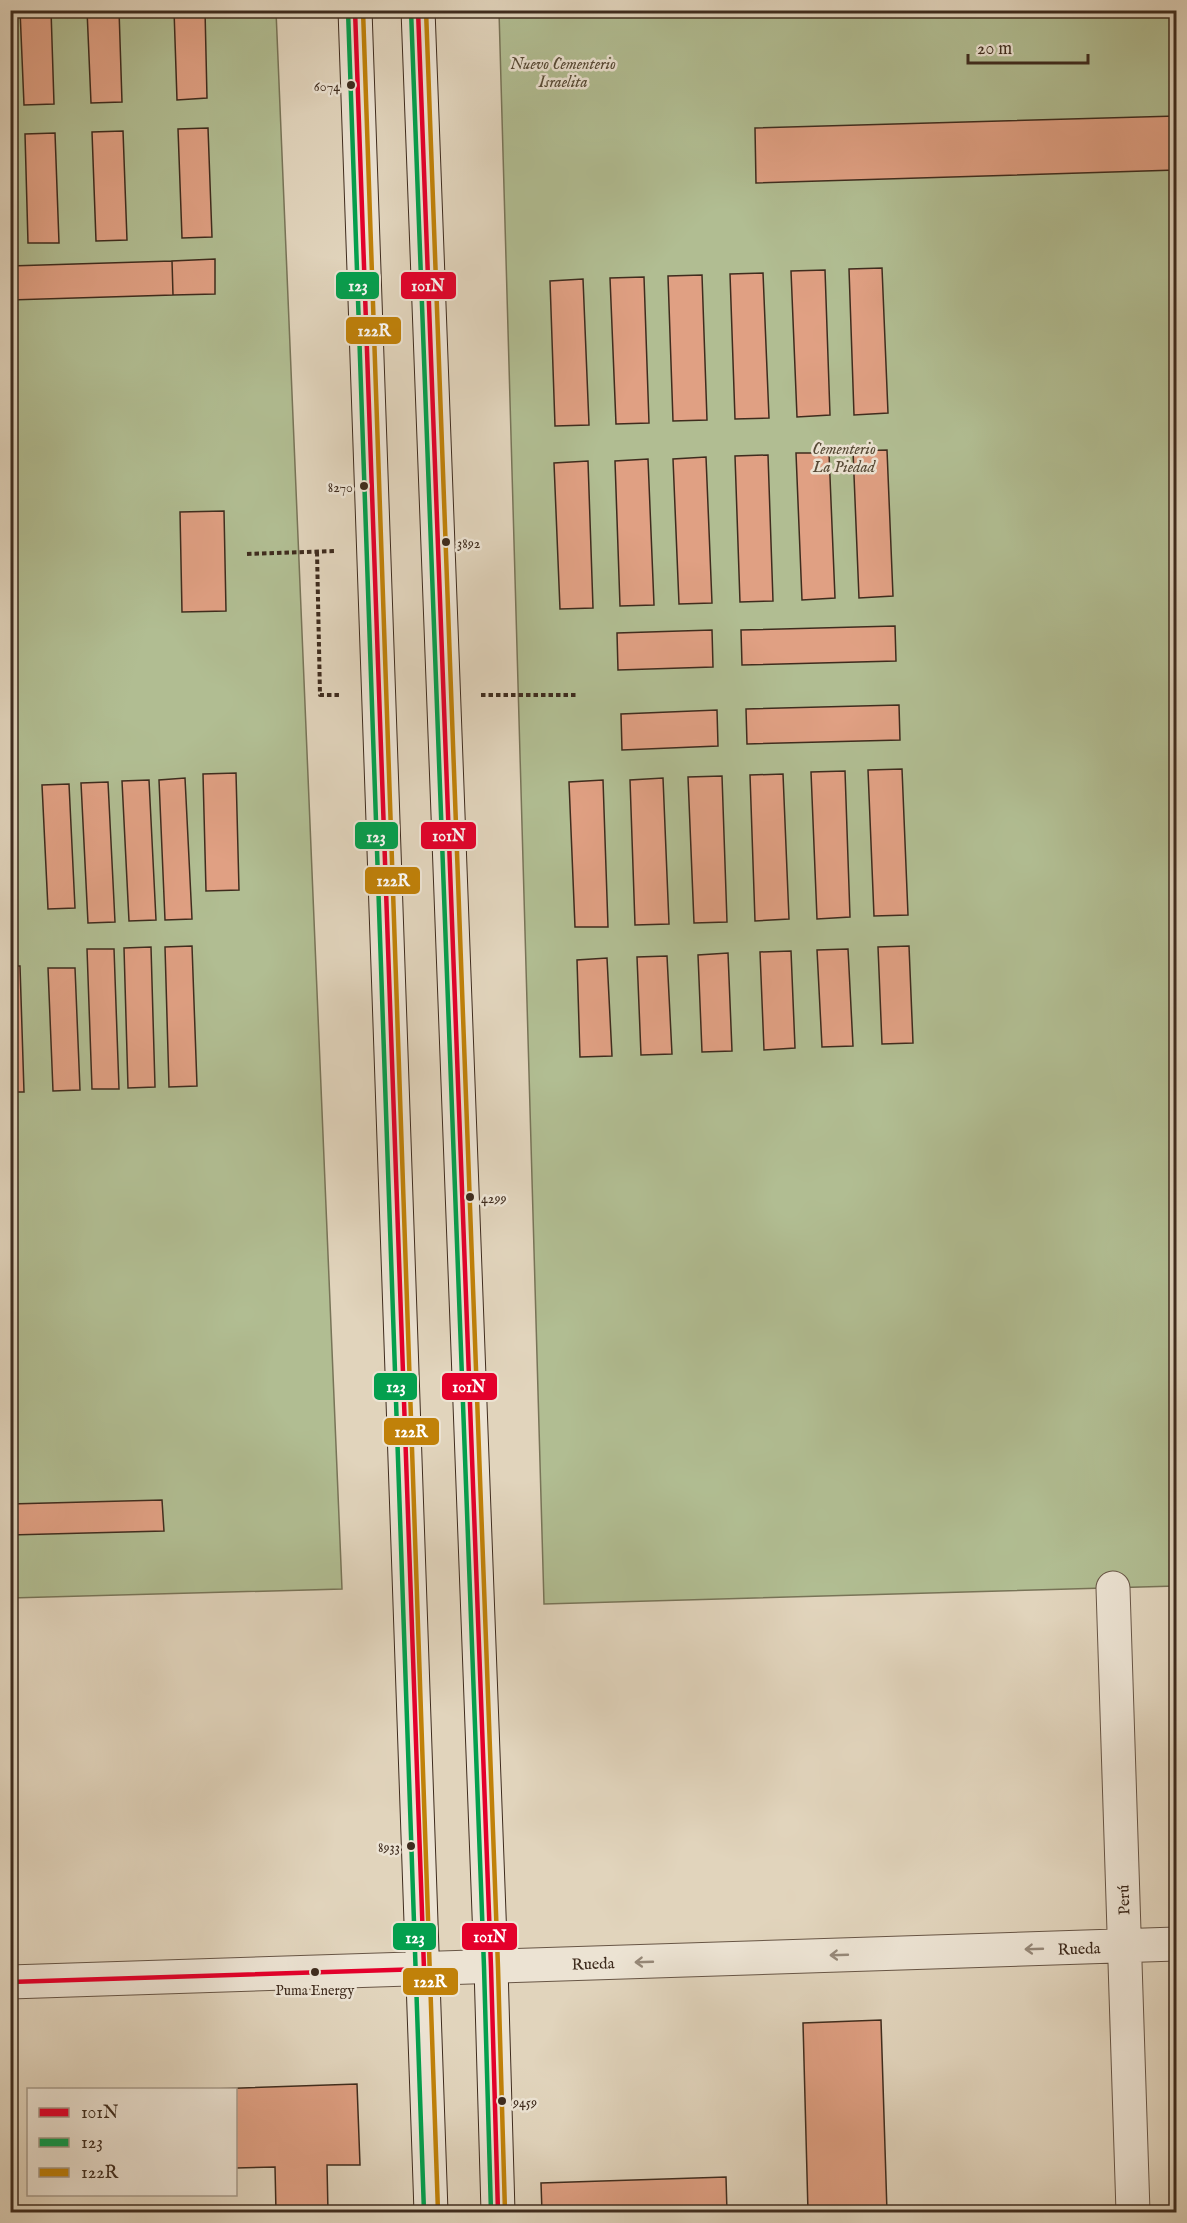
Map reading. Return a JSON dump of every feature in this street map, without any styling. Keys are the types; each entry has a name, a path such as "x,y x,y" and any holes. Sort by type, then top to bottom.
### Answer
{"main road":[{"path":"355,10 431,2212"},
{"path":"418,10 491,1967 498,2212"},
{"name":"Perú","path":"1113,1588 1133,2212"},
{"name":"Rueda","path":"10,1982 1176,1944"}],"path":[{"path":"247,554 374,550"},
{"path":"542,695 576,695"}],"green space":[{"path":"10,11 276,11 342,1589 11,1598"},
{"name":"Cementerio La Piedad","path":"499,11 1176,11 1176,1586 544,1604"}],"building":[{"path":"20,10 51,10 54,104 24,105"},
{"path":"87,10 119,10 122,102 91,103"},
{"path":"174,10 205,10 207,98 177,100"},
{"path":"1176,116 1176,170 756,183 755,128"},
{"path":"208,128 212,237 182,238 178,129"},
{"path":"123,131 127,240 96,241 92,132"},
{"path":"55,133 59,243 28,243 25,134"},
{"path":"215,259 215,294 173,295 172,261"},
{"path":"172,261 173,295 10,300 10,266"},
{"path":"882,268 888,413 854,415 849,269"},
{"path":"825,270 830,415 797,417 791,271"},
{"path":"763,273 769,418 735,419 730,274"},
{"path":"702,275 707,420 673,421 668,276"},
{"path":"644,277 649,423 616,424 610,278"},
{"path":"583,279 589,425 555,426 550,281"},
{"path":"887,450 893,596 859,598 853,451"},
{"path":"796,453 829,453 835,598 802,600"},
{"path":"768,455 773,601 740,602 735,456"},
{"path":"706,457 712,603 679,604 673,459"},
{"path":"648,459 654,605 620,606 615,461"},
{"path":"588,461 593,608 560,609 554,463"},
{"path":"224,511 226,611 182,612 180,512"},
{"path":"895,626 896,661 742,665 741,630"},
{"path":"712,630 713,667 618,670 617,633"},
{"path":"899,705 900,740 747,744 746,709"},
{"path":"717,710 718,746 622,750 621,714"},
{"path":"902,769 908,915 874,916 868,770"},
{"path":"845,771 850,917 817,919 811,772"},
{"path":"236,773 239,890 206,891 203,774"},
{"path":"783,774 789,919 755,921 750,775"},
{"path":"722,776 727,922 694,923 688,777"},
{"path":"185,778 192,919 165,920 159,780"},
{"path":"663,778 669,924 635,925 630,780"},
{"path":"149,780 156,920 129,921 122,781"},
{"path":"603,780 608,927 575,927 569,782"},
{"path":"108,782 115,922 88,923 81,783"},
{"path":"69,784 75,908 48,909 42,785"},
{"path":"10,786 17,912 10,912"},
{"path":"192,946 197,1086 169,1087 165,947"},
{"path":"909,946 913,1043 882,1044 878,947"},
{"path":"151,947 155,1087 128,1088 124,948"},
{"path":"87,949 114,949 119,1089 92,1089"},
{"path":"848,949 853,1046 822,1047 817,950"},
{"path":"791,951 795,1048 764,1050 760,952"},
{"path":"728,953 732,1051 702,1052 698,955"},
{"path":"667,956 672,1054 641,1055 637,957"},
{"path":"607,958 612,1056 580,1057 577,960"},
{"path":"10,966 20,966 24,1092 10,1092"},
{"path":"48,968 75,968 80,1090 53,1091"},
{"path":"162,1500 164,1531 10,1535 10,1504"},
{"path":"881,2020 887,2212 808,2212 803,2023"},
{"path":"357,2084 360,2165 327,2165 328,2212 276,2212 275,2167 237,2168 237,2088"},
{"path":"726,2177 727,2212 542,2212 541,2183"}],"transit line":[{"name":"123","path":"348,10 424,2212"},
{"name":"101N","path":"10,1982 424,1969 355,10"},
{"name":"122R","path":"363,10 438,2212"},
{"name":"123","path":"411,10 484,1967 491,2212"},
{"name":"101N","path":"418,10 491,1967 498,2212"},
{"name":"122R","path":"426,10 505,2212"}],"place":[{"name":"6074","path":"351,85"},
{"name":"8270","path":"364,486"},
{"name":"3892","path":"446,542"},
{"name":"4299","path":"470,1197"},
{"name":"8933","path":"411,1846"},
{"name":"Puma Energy","path":"315,1972"},
{"name":"9459","path":"502,2101"}],"park label":[{"name":"Nuevo Cementerio Israelita","path":"563,72"}]}
